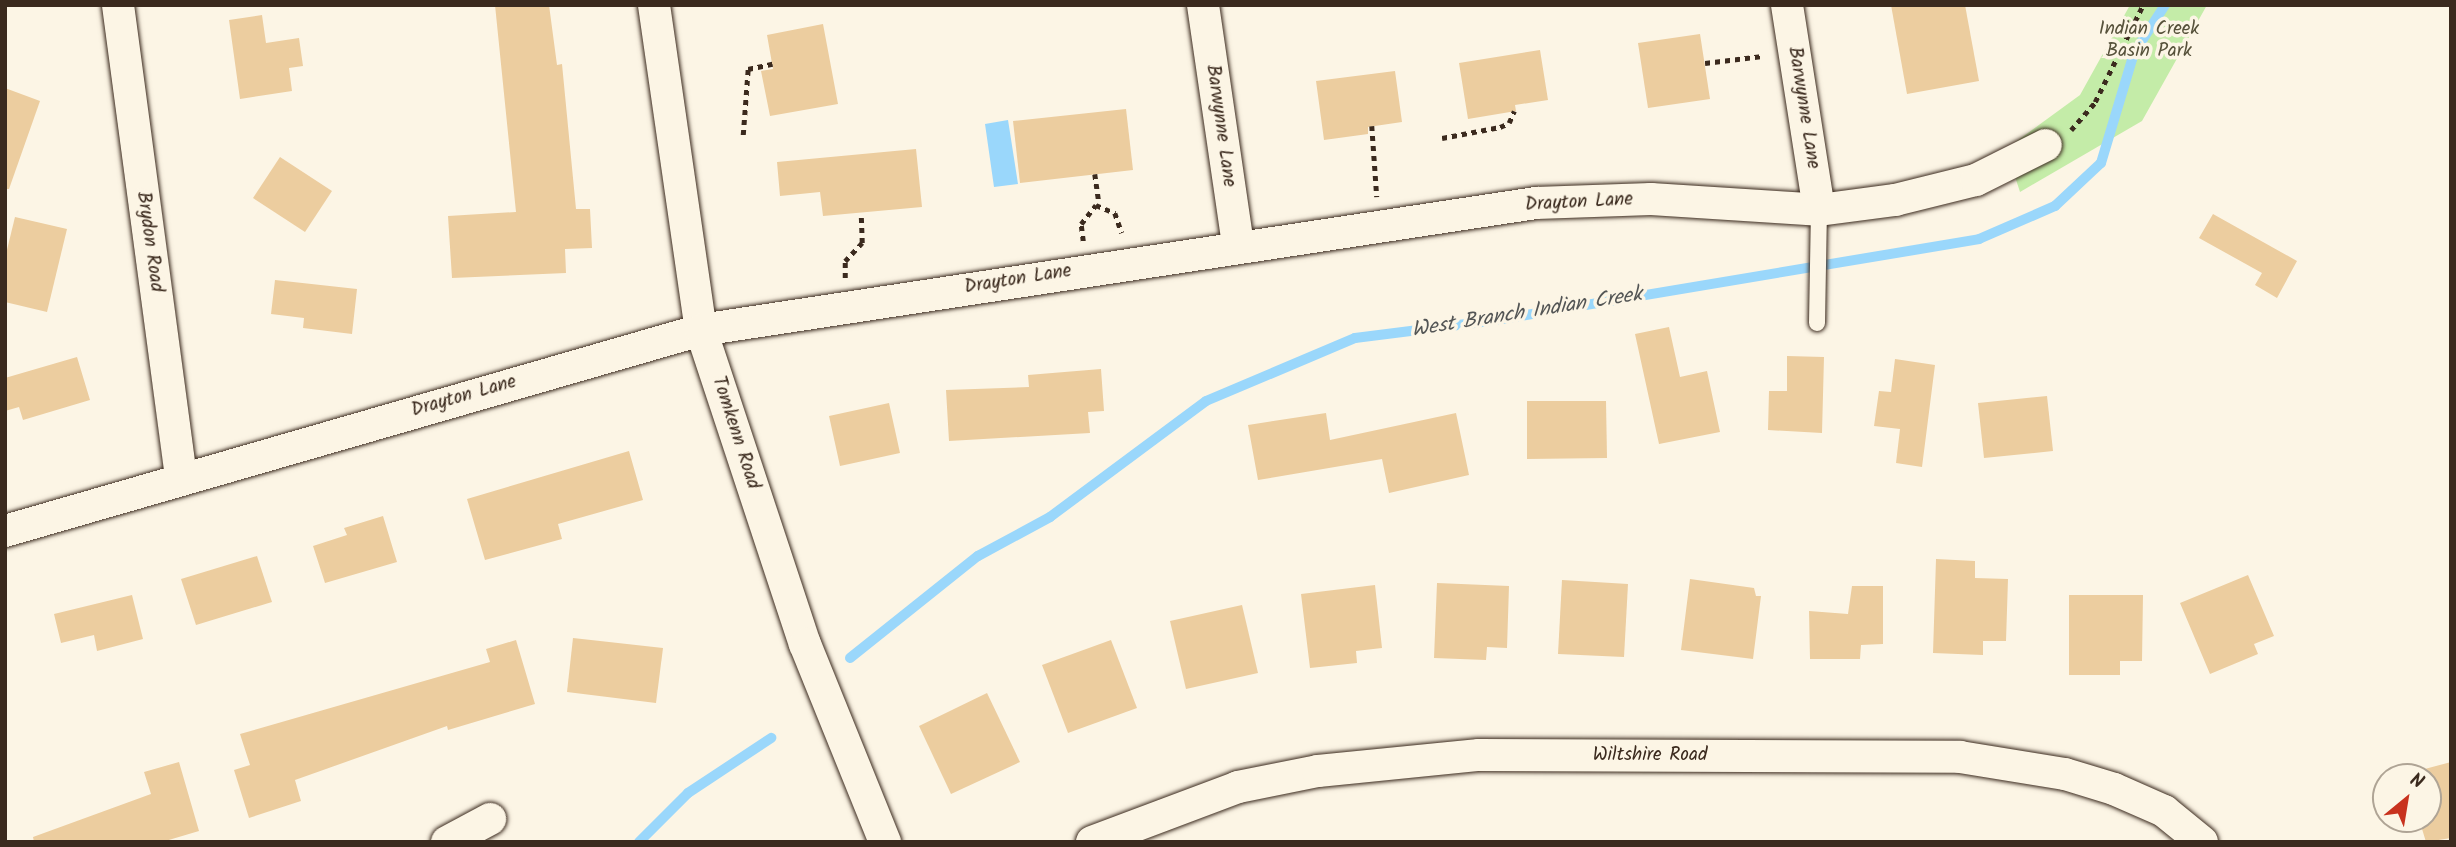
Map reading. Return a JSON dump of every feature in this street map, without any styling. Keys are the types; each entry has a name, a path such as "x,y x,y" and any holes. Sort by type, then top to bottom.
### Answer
{"street":[{"name":"Brydon Road","path":"118,5 180,478"},
{"name":"Tomkenn Road","path":"654,5 701,330 805,644 885,842"},
{"name":"Barwynne Lane","path":"1203,5 1238,246"},
{"name":"Barwynne Lane","path":"1787,5 1819,210"},
{"name":"Drayton Lane","path":"5,531 180,478 701,330 1238,246 1549,203 1651,199 1819,210 1895,200 1976,180 2046,145"},
{"name":"Wiltshire Road","path":"1092,842 1238,787 1318,771 1493,755 1960,757 2065,774 2115,789 2164,811 2202,842"},
{"path":"447,842 491,819"}],"lane":[{"path":"1816,323 1819,210"}],"path":[{"path":"2046,145 2076,126 2095,102 2143,5"},
{"path":"1705,63 1794,53"},
{"path":"743,135 748,69 772,64"},
{"path":"1442,138 1500,127 1509,122 1514,111"},
{"path":"1371,126 1381,226"},
{"path":"1096,174 1099,204"},
{"path":"1099,204 1115,213 1126,264"},
{"path":"1088,270 1081,224 1091,208 1099,204"},
{"path":"848,307 844,269 862,243 861,213"}],"green space":[{"name":"Indian Creek Basin Park","path":"2130,5 2207,5 2142,121 2020,192 2006,149 2080,95"}],"water":[{"path":"1008,120 1018,184 994,187 985,124"}],"building":[{"path":"495,5 549,5 557,65 562,64 576,209 590,209 592,248 565,249 566,273 452,278 448,216 516,212"},
{"path":"1891,5 1965,5 1979,81 1907,94"},
{"path":"262,15 266,43 299,38 303,66 289,68 292,91 240,99 229,20"},
{"path":"823,24 838,104 770,116 761,71 773,69 767,35"},
{"path":"1700,34 1710,99 1648,108 1638,43"},
{"path":"1540,50 1548,100 1515,105 1516,111 1468,119 1459,63"},
{"path":"1395,71 1402,122 1368,127 1368,134 1324,140 1316,81"},
{"path":"5,88 40,101 9,189 5,189"},
{"path":"1126,109 1133,170 1020,183 1013,121"},
{"path":"916,149 922,207 823,216 820,192 780,196 777,162"},
{"path":"280,157 332,191 305,232 253,198"},
{"path":"2213,214 2297,261 2277,298 2255,285 2262,273 2199,238"},
{"path":"15,217 67,229 47,312 5,302 5,258"},
{"path":"275,280 357,289 352,334 303,328 304,318 271,314"},
{"path":"1669,327 1680,377 1707,371 1720,432 1659,444 1635,334"},
{"path":"1787,356 1824,357 1822,433 1768,430 1769,391 1787,391"},
{"path":"77,357 90,400 23,420 19,407 5,411 5,378"},
{"path":"1895,359 1935,365 1922,467 1896,463 1900,429 1874,426 1879,391 1891,392"},
{"path":"1101,369 1104,411 1088,412 1090,433 949,441 946,390 1029,387 1028,375"},
{"path":"2047,396 2053,451 1984,458 1978,403"},
{"path":"1527,401 1606,401 1607,458 1527,459"},
{"path":"889,403 900,453 840,466 829,416"},
{"path":"1326,413 1330,440 1456,413 1469,475 1389,493 1382,459 1258,480 1248,425"},
{"path":"629,451 643,500 558,524 562,539 485,560 467,499"},
{"path":"383,516 397,562 325,583 313,546 347,535 344,528"},
{"path":"257,556 272,602 196,625 181,579"},
{"path":"1936,559 1975,561 1975,578 2008,579 2006,641 1983,641 1983,655 1933,653"},
{"path":"2248,575 2274,636 2254,644 2258,654 2210,674 2180,603"},
{"path":"1690,579 1754,588 1756,596 1761,596 1753,659 1681,650"},
{"path":"1562,580 1628,584 1624,657 1558,654"},
{"path":"1437,583 1509,586 1507,648 1487,647 1486,660 1434,658"},
{"path":"1375,585 1382,648 1356,651 1357,663 1310,668 1301,594"},
{"path":"1852,586 1883,586 1883,644 1861,645 1860,659 1810,659 1809,611 1848,614"},
{"path":"132,595 143,639 97,651 94,635 61,643 54,614"},
{"path":"2069,595 2143,595 2142,661 2120,661 2120,675 2069,675"},
{"path":"1242,605 1258,673 1186,689 1170,621"},
{"path":"573,638 663,648 656,703 567,692"},
{"path":"516,640 535,704 448,730 447,726 295,780 301,801 249,818 234,770 250,765 240,734 490,662 486,649"},
{"path":"1111,640 1137,708 1068,733 1042,665"},
{"path":"987,693 1020,762 951,794 919,726"},
{"path":"179,762 199,831 162,842 34,842 33,837 151,794 144,772"},
{"path":"2451,762 2451,838 2426,842 2423,833 2442,833 2442,764"}],"waterway":[{"name":"West Branch Indian Creek","path":"850,658 978,556 1050,517 1206,401 1355,338 1490,321 1979,239 2055,206 2101,163 2134,53 2165,5"},
{"name":"West Branch Indian Creek","path":"639,842 688,793 771,738"}]}
